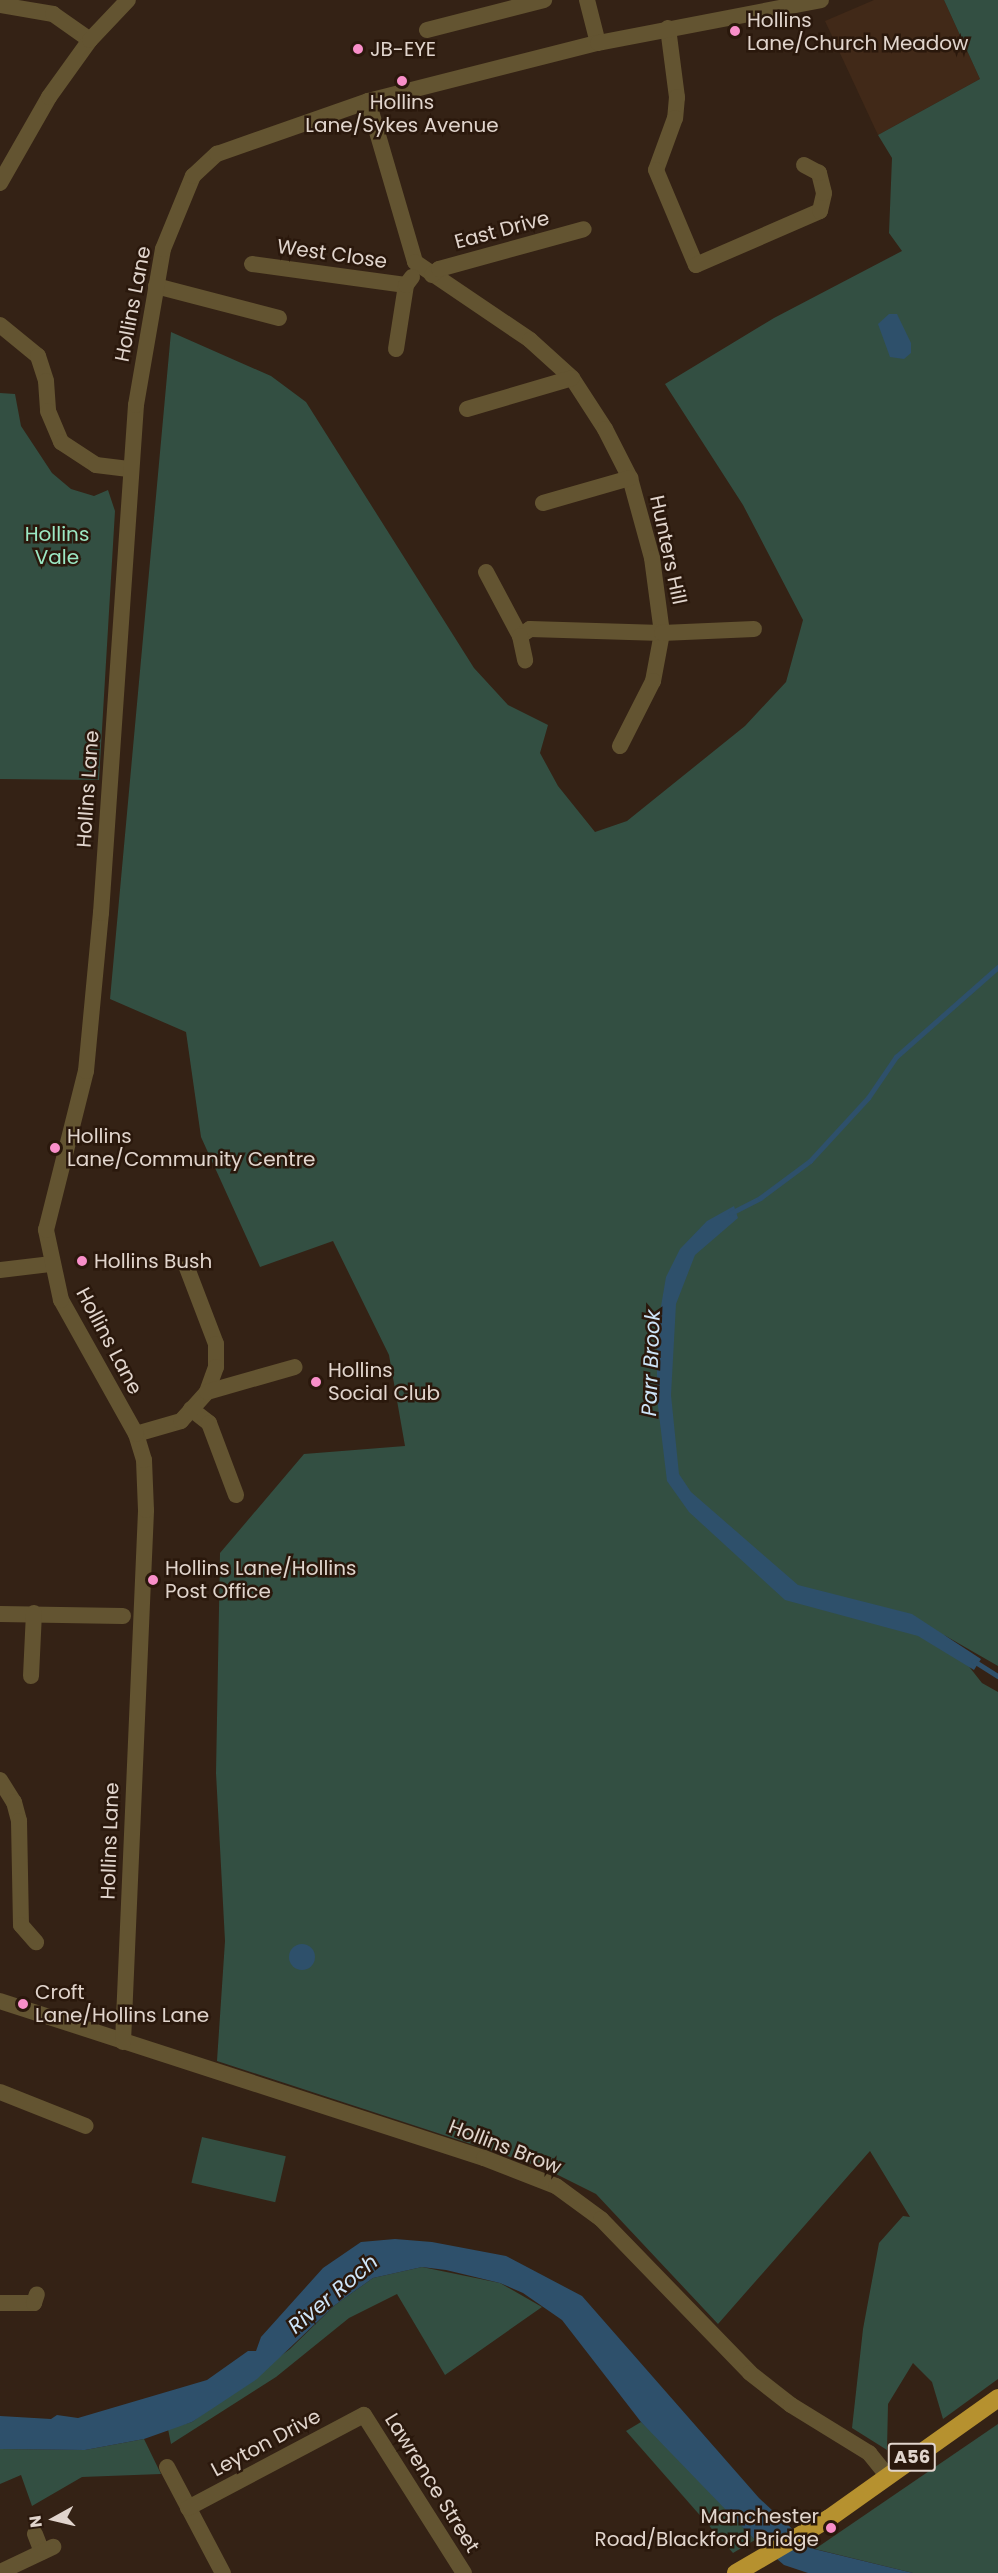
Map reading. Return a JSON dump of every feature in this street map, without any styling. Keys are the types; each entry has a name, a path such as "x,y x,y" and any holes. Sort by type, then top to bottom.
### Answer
{"highway":[{"name":"A56","path":"737,2572 828,2519 998,2398"}],"street":[{"path":"0,183 40,111 90,40 128,0"},
{"path":"427,30 544,0"},
{"path":"587,0 598,43"},
{"name":"Hollins Lane","path":"123,2042 146,1510 144,1460 136,1434 70,1320 50,1264 46,1230 86,1071 136,405 163,249 193,176 217,154 368,101 598,43 821,0"},
{"path":"0,5 53,14 90,40"},
{"path":"668,28 677,98 675,118 656,170 696,265 820,211 824,193 819,173 804,165"},
{"path":"368,101 412,256 426,271 406,285 396,349"},
{"name":"East Drive","path":"426,271 584,229"},
{"name":"West Close","path":"252,264 406,285"},
{"name":"Hunters Hill","path":"426,271 530,340 572,378 630,478 652,558 662,633 653,681 620,746"},
{"path":"156,286 279,318"},
{"path":"0,325 38,356 46,381 48,411 61,442 96,465 131,469"},
{"path":"467,409 572,378"},
{"path":"543,503 630,478"},
{"path":"486,572 520,636 525,660"},
{"path":"520,636 530,629 585,633 662,633 754,629"},
{"path":"0,1270 50,1264"},
{"path":"136,1434 181,1421 207,1392 216,1367 216,1344 188,1268"},
{"path":"207,1392 295,1367"},
{"path":"191,1409 209,1423 236,1495"},
{"path":"31,1676 34,1613"},
{"path":"0,1614 123,1616"},
{"path":"0,1780 14,1802 19,1821 21,1925 36,1942"},
{"name":"Hollins Brow","path":"0,2001 484,2158 556,2186 601,2219 750,2373 791,2405 869,2453 887,2475"},
{"path":"0,2092 86,2126"},
{"path":"0,2303 34,2303 38,2294"},
{"name":"Leyton Drive","path":"188,2508 364,2415"},
{"name":"Lawrence Street","path":"364,2415 464,2573"},
{"path":"167,2467 223,2573"},
{"path":"0,2572 48,2550 35,2534"}],"shaded area":[{"path":"874,0 944,0 980,79 878,135 825,21"}],"green space":[{"path":"944,0 998,0 998,1666 944,1635 982,1683 998,1692 998,2379 943,2419 932,2382 913,2363 888,2404 887,2450 852,2428 863,2329 879,2243 903,2216 910,2217 870,2151 718,2324 596,2194 544,2168 217,2061 225,1941 216,1773 220,1553 304,1454 405,1446 389,1355 333,1241 260,1267 201,1137 186,1032 110,999 171,332 271,376 306,402 474,668 508,705 548,725 540,753 558,786 595,832 627,821 745,726 786,682 803,620 743,505 665,384 774,318 902,251 889,233 892,158 878,135 980,79"},
{"name":"Hollins Vale","path":"0,393 15,394 21,426 52,473 71,489 94,496 108,490 115,511 99,780 0,779"},
{"path":"202,2137 286,2156 275,2202 191,2183"},
{"path":"422,2267 500,2283 542,2307 445,2375 397,2294 349,2318 276,2377 171,2444 168,2429 192,2422 290,2349 335,2305 373,2278"},
{"path":"641,2422 662,2441 755,2540 733,2553 626,2431"},
{"path":"998,2424 998,2573 913,2573 815,2549"},
{"path":"144,2439 161,2474 82,2477 32,2506 21,2475 0,2484 0,2449 85,2450"}],"water":[{"path":"889,314 897,314 911,343 911,353 904,359 890,357 878,324"},
{"path":"734,1206 738,1218 695,1255 676,1304 671,1395 679,1474 691,1492 798,1585 912,1614 981,1659 974,1670 918,1636 785,1600 689,1512 667,1481 657,1398 657,1330 666,1277 680,1249 707,1221"},
{"path":"302,1944 311,1948 315,1957 311,1966 302,1970 293,1966 289,1957 293,1948"},
{"name":"River Roch","path":"395,2239 432,2242 506,2256 582,2296 759,2498 814,2549 913,2573 808,2573 784,2565 755,2540 641,2422 562,2320 523,2293 500,2283 446,2270 422,2267 373,2278 335,2305 257,2379 192,2422 144,2439 85,2450 0,2449 0,2416 51,2419 57,2415 78,2418 207,2380 248,2351 256,2351 261,2337 323,2268 361,2242"}],"waterway":[{"name":"Parr Brook","path":"731,1213 760,1198 810,1161 868,1098 896,1057 998,967"},
{"name":"Parr Brook","path":"974,1661 998,1676"}],"place":[{"name":"Hollins Lane/Church Meadow","path":"735,31"},
{"name":"JB-EYE","path":"358,49"},
{"name":"Hollins Lane/Sykes Avenue","path":"402,81"},
{"name":"Hollins Lane/Community Centre","path":"55,1148"},
{"name":"Hollins Bush","path":"82,1261"},
{"name":"Hollins Social Club","path":"316,1382"},
{"name":"Hollins Lane/Hollins Post Office","path":"153,1580"},
{"name":"Croft Lane/Hollins Lane","path":"23,2004"},
{"name":"Manchester Road/Blackford Bridge","path":"831,2528"}]}
